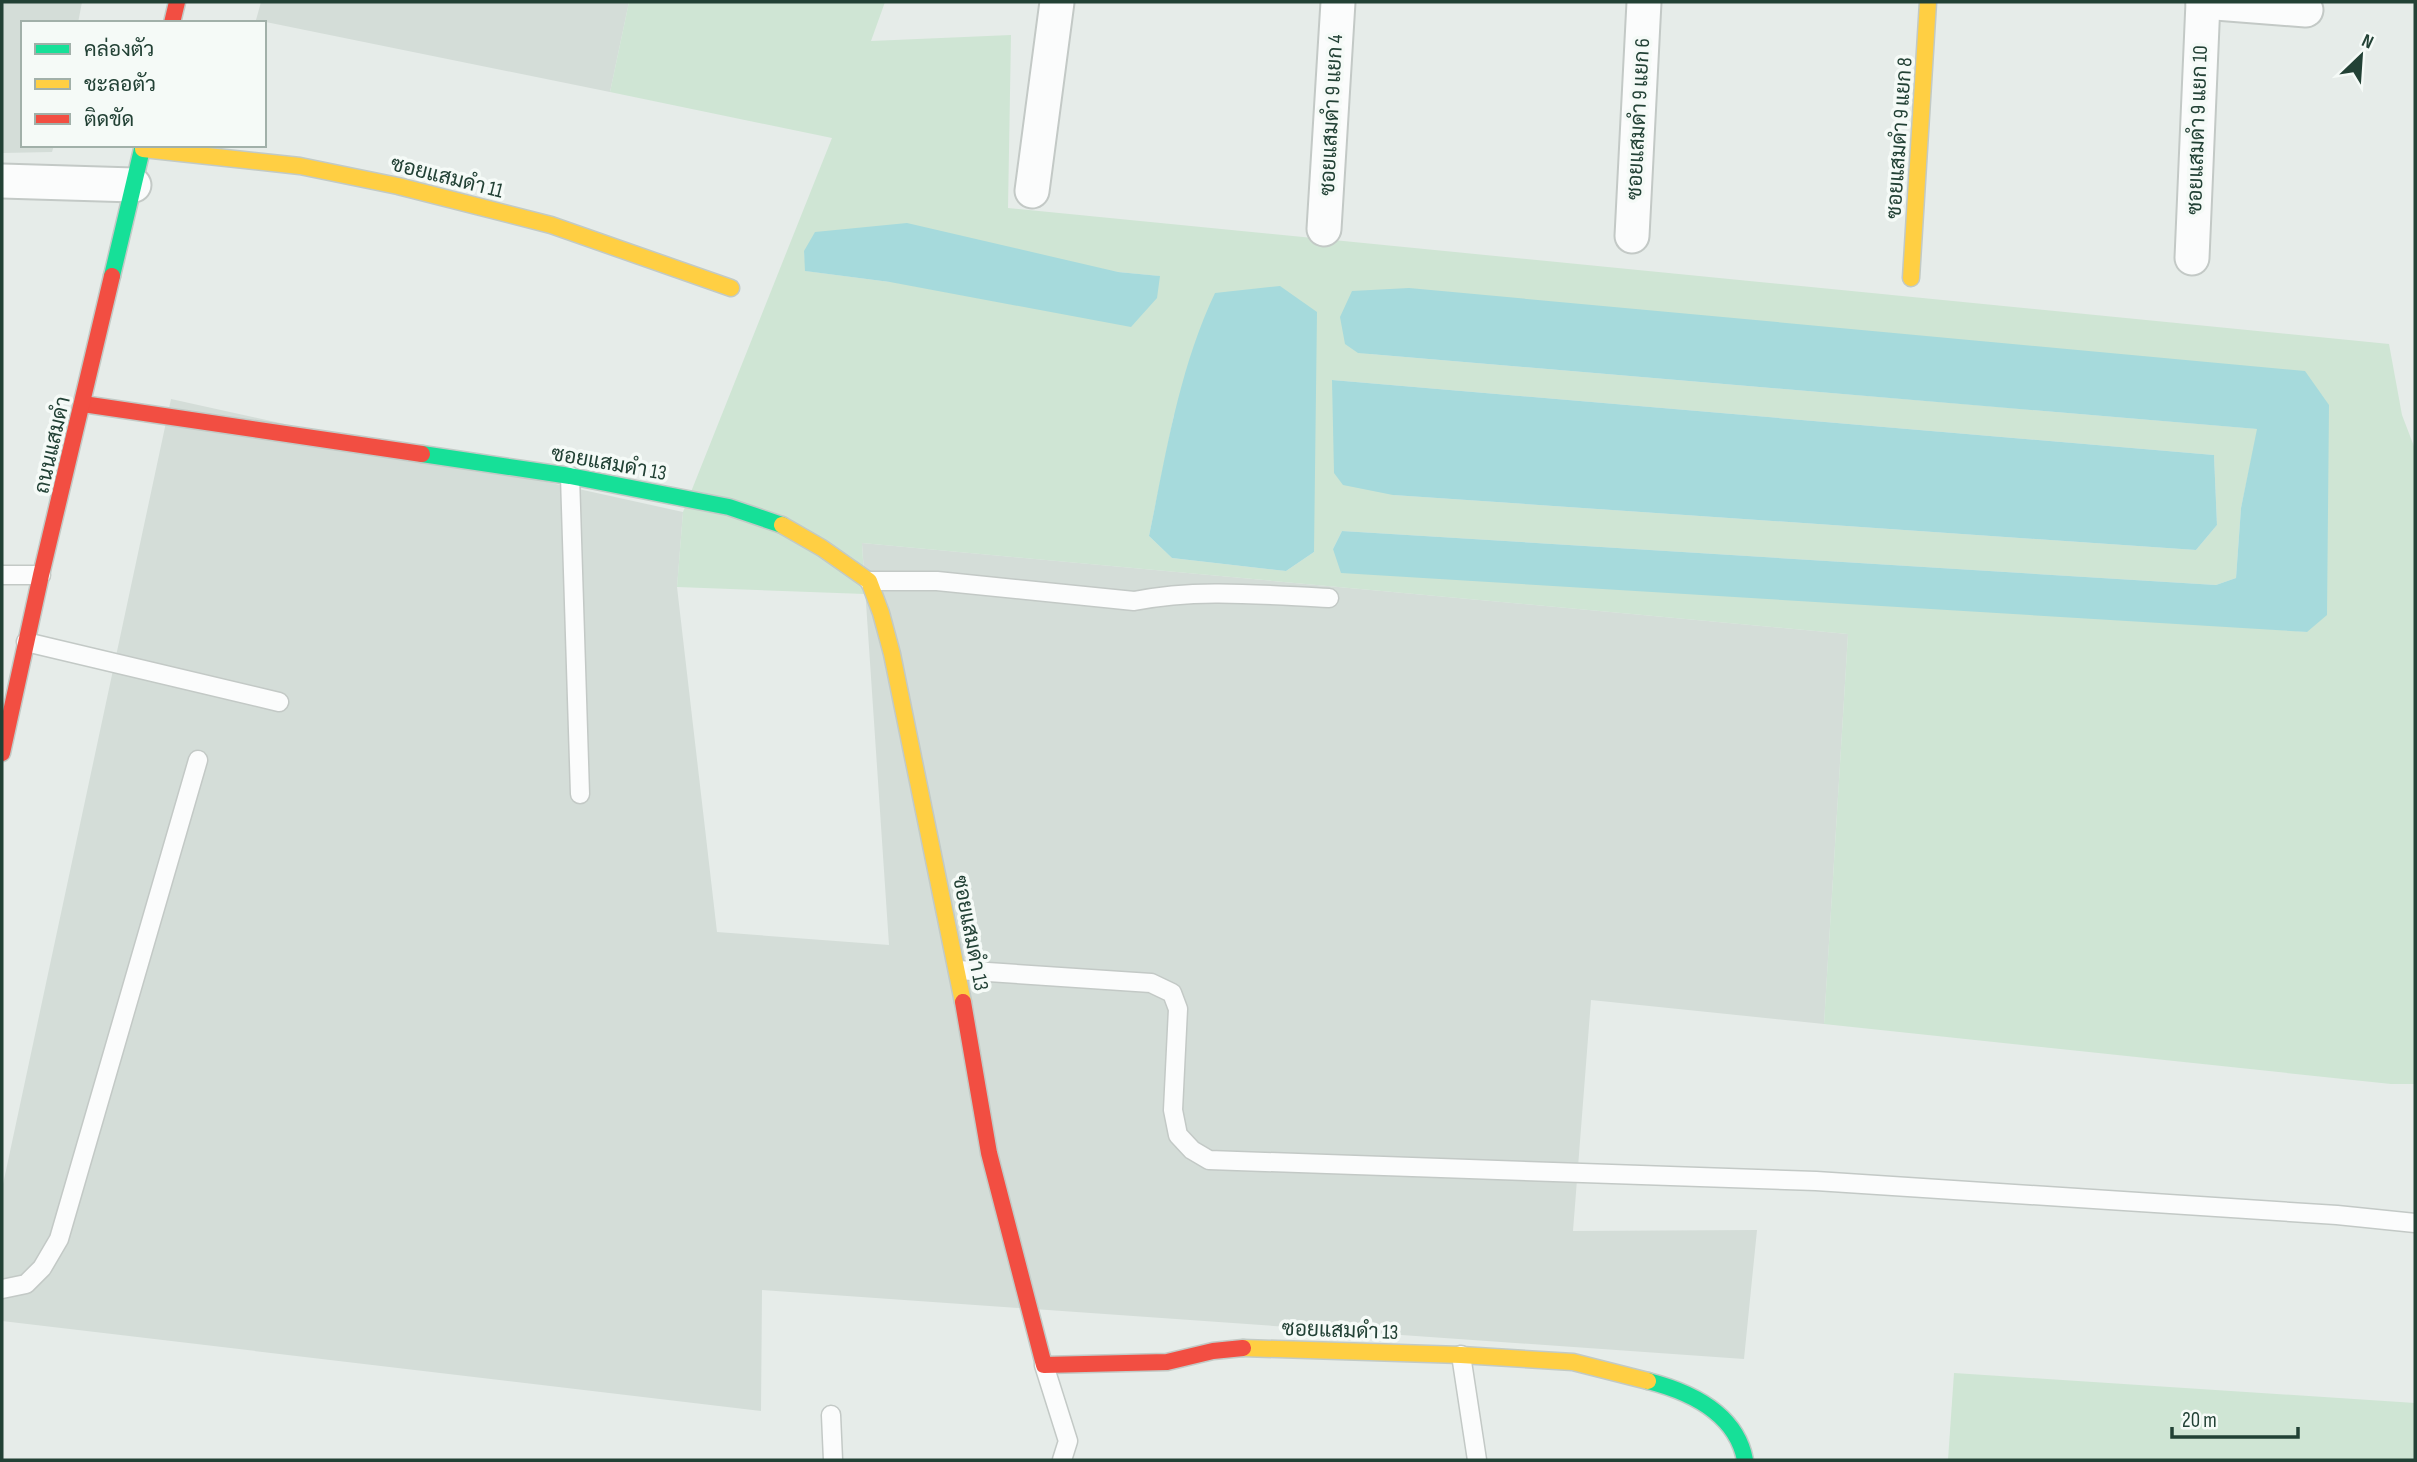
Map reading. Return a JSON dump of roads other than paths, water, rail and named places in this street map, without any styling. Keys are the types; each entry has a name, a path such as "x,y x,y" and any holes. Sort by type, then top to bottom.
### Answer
{"street":[{"path":"172,21 177,2"},
{"path":"1032,191 1057,2"},
{"name":"ซอยแสมดำ 9 แยก 4","path":"1324,229 1338,2"},
{"name":"ซอยแสมดำ 9 แยก 6","path":"1632,236 1644,2"},
{"name":"ซอยแสมดำ 9 แยก 8","path":"1911,278 1928,2"},
{"path":"2203,2 2306,10"},
{"name":"ซอยแสมดำ 9 แยก 10","path":"2192,258 2203,2"},
{"name":"ถนนแสมดำ","path":"2,754 41,575 54,532 143,147"},
{"name":"ซอยแสมดำ 11","path":"143,147 300,166 398,186 551,225 731,288"},
{"path":"2,181 134,185"},
{"name":"ซอยแสมดำ 13","path":"83,404 570,476 729,507 774,521 822,548 869,581 892,654 958,970 989,1153 1044,1364 1167,1362 1213,1351 1248,1348 1461,1355 1573,1362 1675,1388 1721,1414 1742,1444 1745,1460"}],"lane":[{"path":"570,476 580,794"},
{"path":"2,575 41,575"},
{"path":"869,581 937,581 1134,601 1162,595 1206,592 1329,598"},
{"path":"26,642 279,702"},
{"path":"2,1289 26,1284 43,1268 59,1238 198,760"},
{"path":"958,970 1151,983 1172,993 1178,1009 1173,1110 1178,1135 1192,1150 1209,1160 1816,1181 2337,1215 2415,1223"},
{"path":"1461,1355 1477,1460"},
{"path":"1044,1364 1068,1441 1062,1460"},
{"path":"831,1415 833,1460"}],"water":[{"path":"907,223 1118,272 1160,276 1157,298 1131,327 890,282 805,271 804,251 815,232"},
{"path":"1280,286 1317,312 1314,552 1286,571 1172,558 1149,536 1175,412 1203,322 1215,293"},
{"path":"1409,288 2305,371 2329,405 2327,615 2307,632 1341,573 1333,549 1342,531 2216,585 2236,578 2241,508 2257,429 1358,353 1345,344 1340,317 1352,291"},
{"path":"1332,380 2214,455 2217,525 2196,550 1393,495 1343,485 1334,473"}]}
